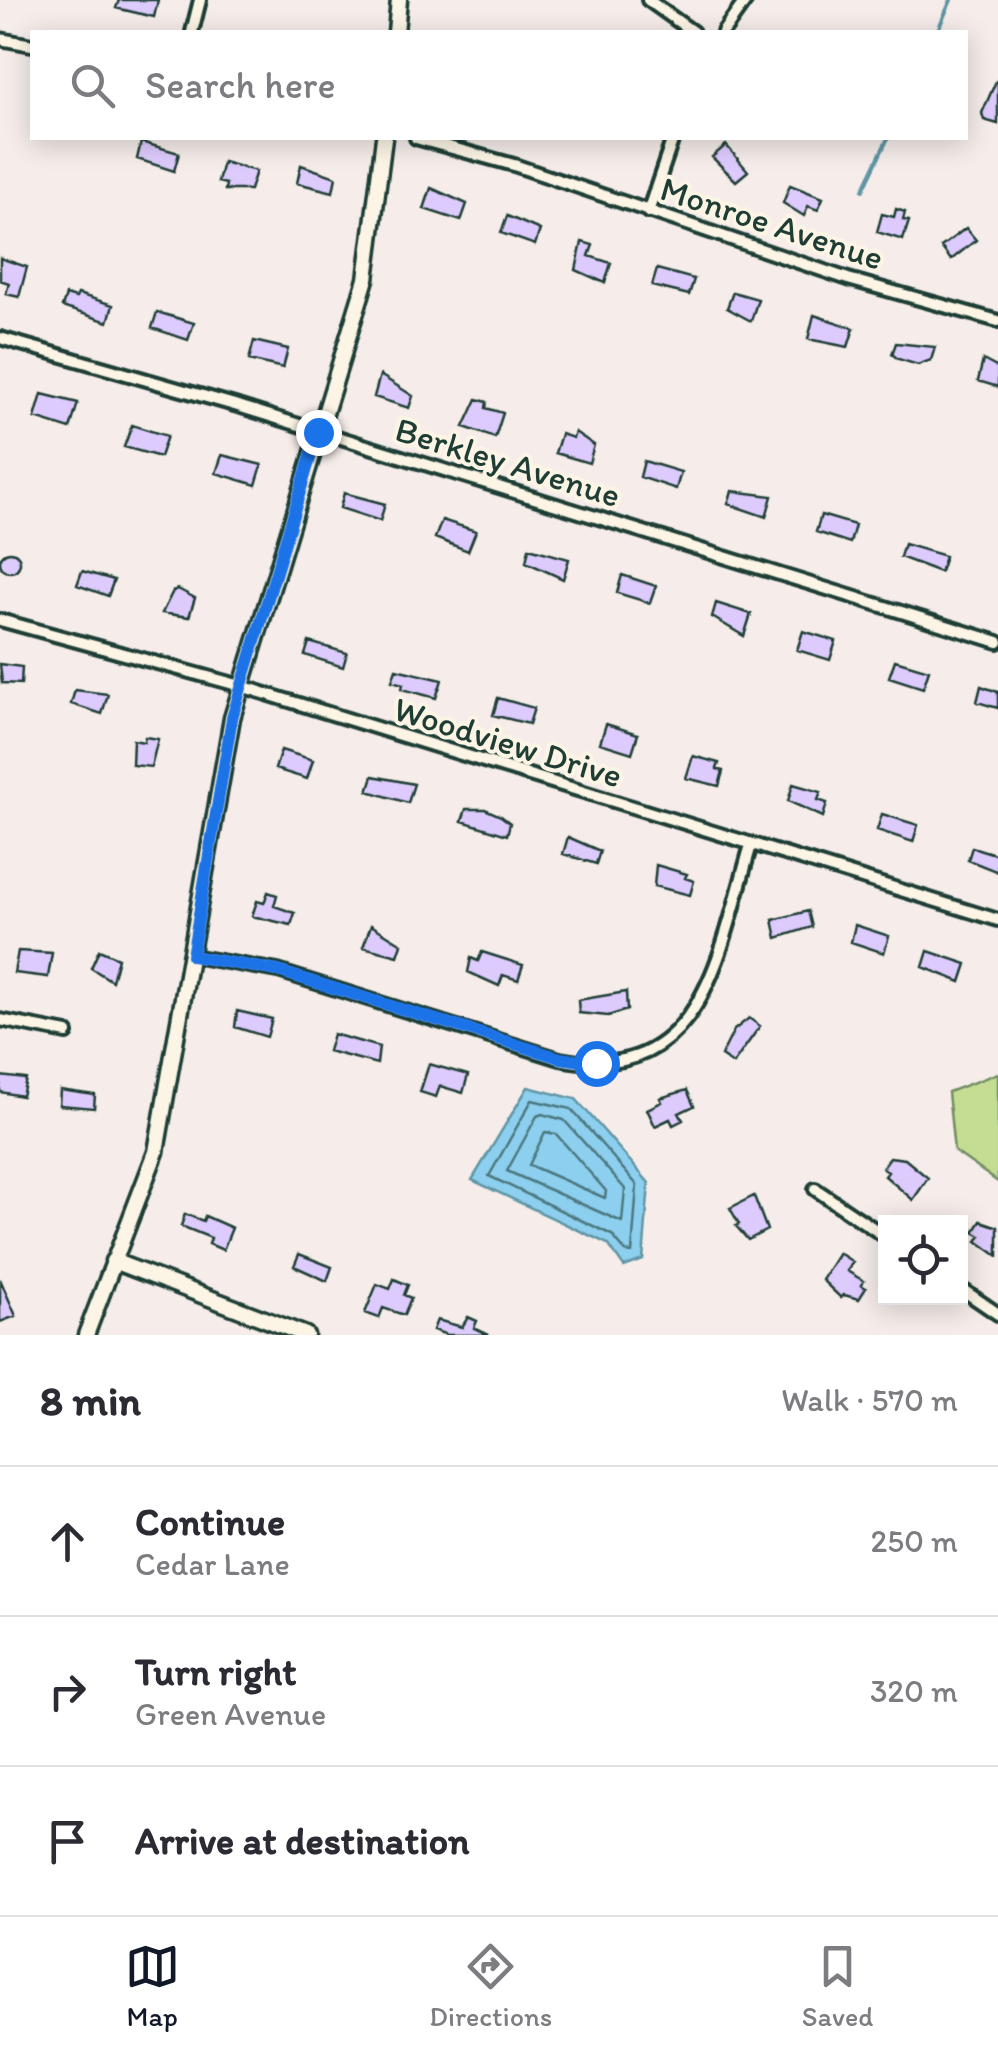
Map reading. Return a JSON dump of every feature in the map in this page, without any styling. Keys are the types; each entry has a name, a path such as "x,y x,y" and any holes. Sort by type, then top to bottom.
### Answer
{"street":[{"path":"192,30 200,0"},
{"path":"396,30 399,0"},
{"path":"648,0 691,30"},
{"path":"724,30 746,0"},
{"path":"0,39 30,45"},
{"path":"86,1335 156,1152 241,686 366,279 384,140"},
{"name":"Monroe Avenue","path":"424,140 484,155 848,279 998,321"},
{"path":"648,212 672,140"},
{"name":"Berkley Avenue","path":"0,338 998,642"},
{"name":"Woodview Drive","path":"0,620 241,686 998,920"},
{"path":"192,956 278,971 560,1058 596,1063 633,1059 658,1048 685,1026 701,999 751,845"},
{"path":"0,1020 67,1032"},
{"path":"816,1188 878,1231"},
{"path":"114,1261 306,1335"},
{"path":"968,1293 998,1314"}],"green space":[{"path":"998,1073 998,1182 954,1151 948,1092"}],"water":[{"path":"528,1087 576,1099 649,1183 643,1260 624,1267 608,1244 472,1180"}],"building":[{"path":"119,0 158,0 154,17 116,8"},
{"path":"996,81 998,124 984,120 982,113"},
{"path":"141,142 179,153 174,171 137,159"},
{"path":"726,145 748,171 736,181 712,157"},
{"path":"223,162 256,171 250,190 225,190 226,184 218,182"},
{"path":"301,165 336,177 333,192 297,183"},
{"path":"790,185 823,198 818,210 808,206 804,216 783,203"},
{"path":"431,188 467,204 461,221 424,209"},
{"path":"896,209 905,212 903,220 909,221 903,240 877,232 882,214 894,217"},
{"path":"507,216 540,230 535,245 501,233"},
{"path":"966,228 976,240 951,260 941,247"},
{"path":"582,242 593,245 589,256 611,263 605,283 576,270"},
{"path":"0,258 27,267 19,297 6,294 9,283 0,280"},
{"path":"657,269 694,279 689,295 652,286"},
{"path":"733,292 758,299 751,321 727,308"},
{"path":"78,294 113,305 108,322 62,307 66,295 76,298"},
{"path":"157,312 194,323 188,340 152,328"},
{"path":"814,315 854,328 848,347 808,339"},
{"path":"254,341 288,349 283,368 249,360"},
{"path":"896,343 935,347 931,360 918,365 892,354"},
{"path":"983,360 998,368 998,387 978,381"},
{"path":"380,375 413,396 409,408 374,397"},
{"path":"42,394 78,403 70,429 35,418"},
{"path":"477,399 487,402 486,408 503,413 495,438 464,427"},
{"path":"132,425 167,436 160,457 124,447"},
{"path":"575,432 594,445 589,463 555,453 561,434 573,438"},
{"path":"222,455 262,465 256,485 216,473"},
{"path":"644,461 681,472 676,489 640,477"},
{"path":"732,491 772,496 766,517 728,504"},
{"path":"344,493 385,504 380,521 340,508"},
{"path":"821,515 855,525 850,543 816,532"},
{"path":"442,520 476,531 468,551 435,538"},
{"path":"904,544 945,556 940,572 900,557"},
{"path":"529,548 569,559 563,579 526,562"},
{"path":"10,552 20,562 10,572 0,562"},
{"path":"82,571 114,580 108,596 77,585"},
{"path":"622,575 656,586 650,603 617,593"},
{"path":"178,589 195,598 189,617 162,613 173,591"},
{"path":"716,603 751,614 744,636 712,617"},
{"path":"803,631 836,641 830,660 797,650"},
{"path":"309,642 347,653 343,667 305,655"},
{"path":"895,660 929,670 923,688 889,677"},
{"path":"0,664 22,667 21,684 2,683"},
{"path":"396,669 442,680 436,698 402,689 403,684 392,681"},
{"path":"981,686 998,692 998,708 977,702"},
{"path":"75,690 108,694 102,714 71,704"},
{"path":"498,698 534,708 529,724 493,715"},
{"path":"606,724 638,734 632,753 600,743"},
{"path":"145,737 158,739 151,767 132,765 133,740 144,742"},
{"path":"281,750 313,760 307,779 275,769"},
{"path":"693,756 719,763 717,769 723,771 719,786 686,778"},
{"path":"373,776 414,784 408,803 368,791"},
{"path":"793,784 821,792 818,800 827,803 823,817 788,801"},
{"path":"466,809 485,809 501,816 510,823 507,835 462,821"},
{"path":"882,814 918,825 913,842 877,830"},
{"path":"568,837 600,851 596,864 563,854"},
{"path":"972,847 998,855 998,872 968,860"},
{"path":"656,865 687,874 685,878 694,881 690,895 654,886"},
{"path":"268,892 277,895 274,906 295,913 291,925 252,916 257,901 264,903"},
{"path":"808,911 812,927 777,938 773,920"},
{"path":"371,925 402,944 398,956 363,947"},
{"path":"855,925 889,936 884,953 851,942"},
{"path":"99,950 118,958 112,981 91,968"},
{"path":"18,951 52,953 48,977 14,973"},
{"path":"928,951 967,964 961,982 923,967"},
{"path":"482,952 523,965 518,980 503,975 499,986 468,972 471,958 478,961"},
{"path":"626,992 627,1010 608,1016 579,1013 578,1000"},
{"path":"237,1011 272,1019 267,1037 235,1027"},
{"path":"749,1018 760,1026 733,1064 721,1056 734,1030"},
{"path":"333,1034 379,1047 377,1064 328,1051"},
{"path":"429,1064 468,1075 463,1093 440,1086 436,1097 420,1092"},
{"path":"0,1076 26,1079 22,1096 0,1092"},
{"path":"60,1090 95,1095 94,1108 59,1105"},
{"path":"687,1090 694,1106 679,1113 683,1120 673,1125 670,1119 655,1126 647,1109 662,1102 660,1098"},
{"path":"890,1157 905,1159 928,1178 913,1200 885,1176 888,1172 882,1168"},
{"path":"754,1196 767,1230 748,1240 736,1226 739,1224 730,1208"},
{"path":"185,1214 203,1221 205,1216 232,1228 223,1250 209,1244 211,1238 181,1226"},
{"path":"981,1221 998,1227 998,1256 977,1241 981,1236 974,1232"},
{"path":"839,1253 853,1262 847,1271 864,1281 861,1285 866,1288 859,1299 844,1295 841,1298 822,1280"},
{"path":"299,1254 332,1267 327,1281 294,1266"},
{"path":"0,1279 16,1316 0,1322"},
{"path":"394,1279 408,1285 404,1295 411,1298 404,1315 383,1308 379,1318 365,1313 377,1284 390,1289"},
{"path":"468,1317 477,1321 474,1328 489,1335 447,1335 433,1330 437,1320 462,1327"}],"waterway":[{"path":"938,30 951,0"},
{"path":"863,190 887,140"}],"route":[{"path":"318,432 232,718 192,956 278,971 560,1058 596,1063"}]}
